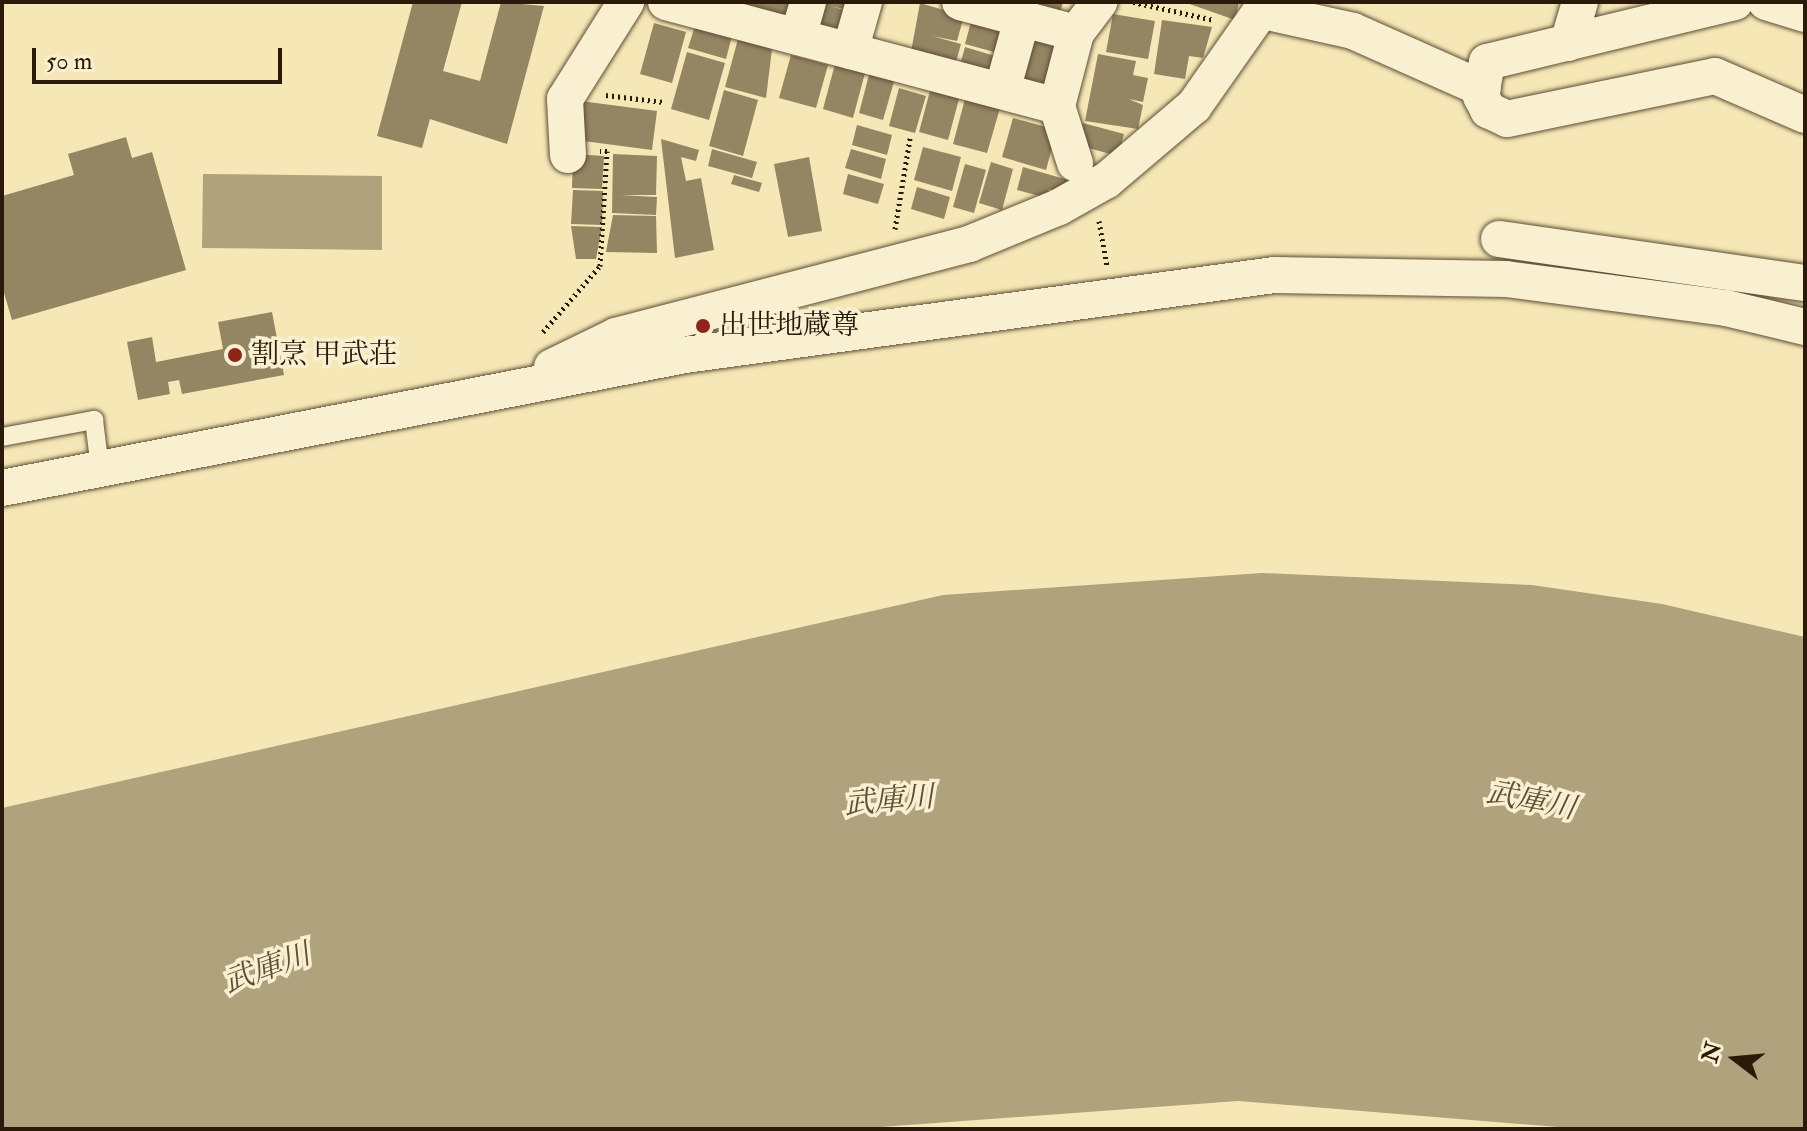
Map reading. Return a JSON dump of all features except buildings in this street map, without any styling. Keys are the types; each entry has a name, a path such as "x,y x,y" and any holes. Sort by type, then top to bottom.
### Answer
{"street":[{"path":"568,151 562,112 569,91 626,2"},
{"path":"666,2 733,11 798,37 1057,106"},
{"path":"798,37 808,2"},
{"path":"850,51 864,2"},
{"path":"960,2 1076,33"},
{"path":"1075,163 1057,106 1076,33 1099,2"},
{"path":"1568,43 1580,2"},
{"path":"1735,2 1487,62 1483,89 1488,110 1507,119 1715,76 1805,115"},
{"path":"1766,2 1805,14"},
{"path":"545,381 545,371 616,336 969,244 1107,180 1194,106 1260,14 1353,31 1483,89"},
{"path":"1002,91 1022,19"},
{"path":"1499,239 1805,283"},
{"path":"2,488 685,355 1274,275 1506,279 1726,308 1805,327"}],"lane":[{"path":"2,437 94,420 100,469"}],"path":[{"path":"1133,2 1260,14"},
{"path":"569,91 664,102"},
{"path":"899,262 894,213 910,138"},
{"path":"540,335 600,266 606,228 607,151 568,151"}],"water":[{"path":"203,174 382,176 382,250 202,248"},
{"name":"武庫川","path":"1262,573 1532,585 1662,604 1805,637 1805,1129 1582,1129 1238,1101 853,1129 2,1129 2,808 943,595"}],"place":[{"name":"出世地蔵尊","path":"703,326"},
{"name":"割烹 甲武荘","path":"235,355"}]}
